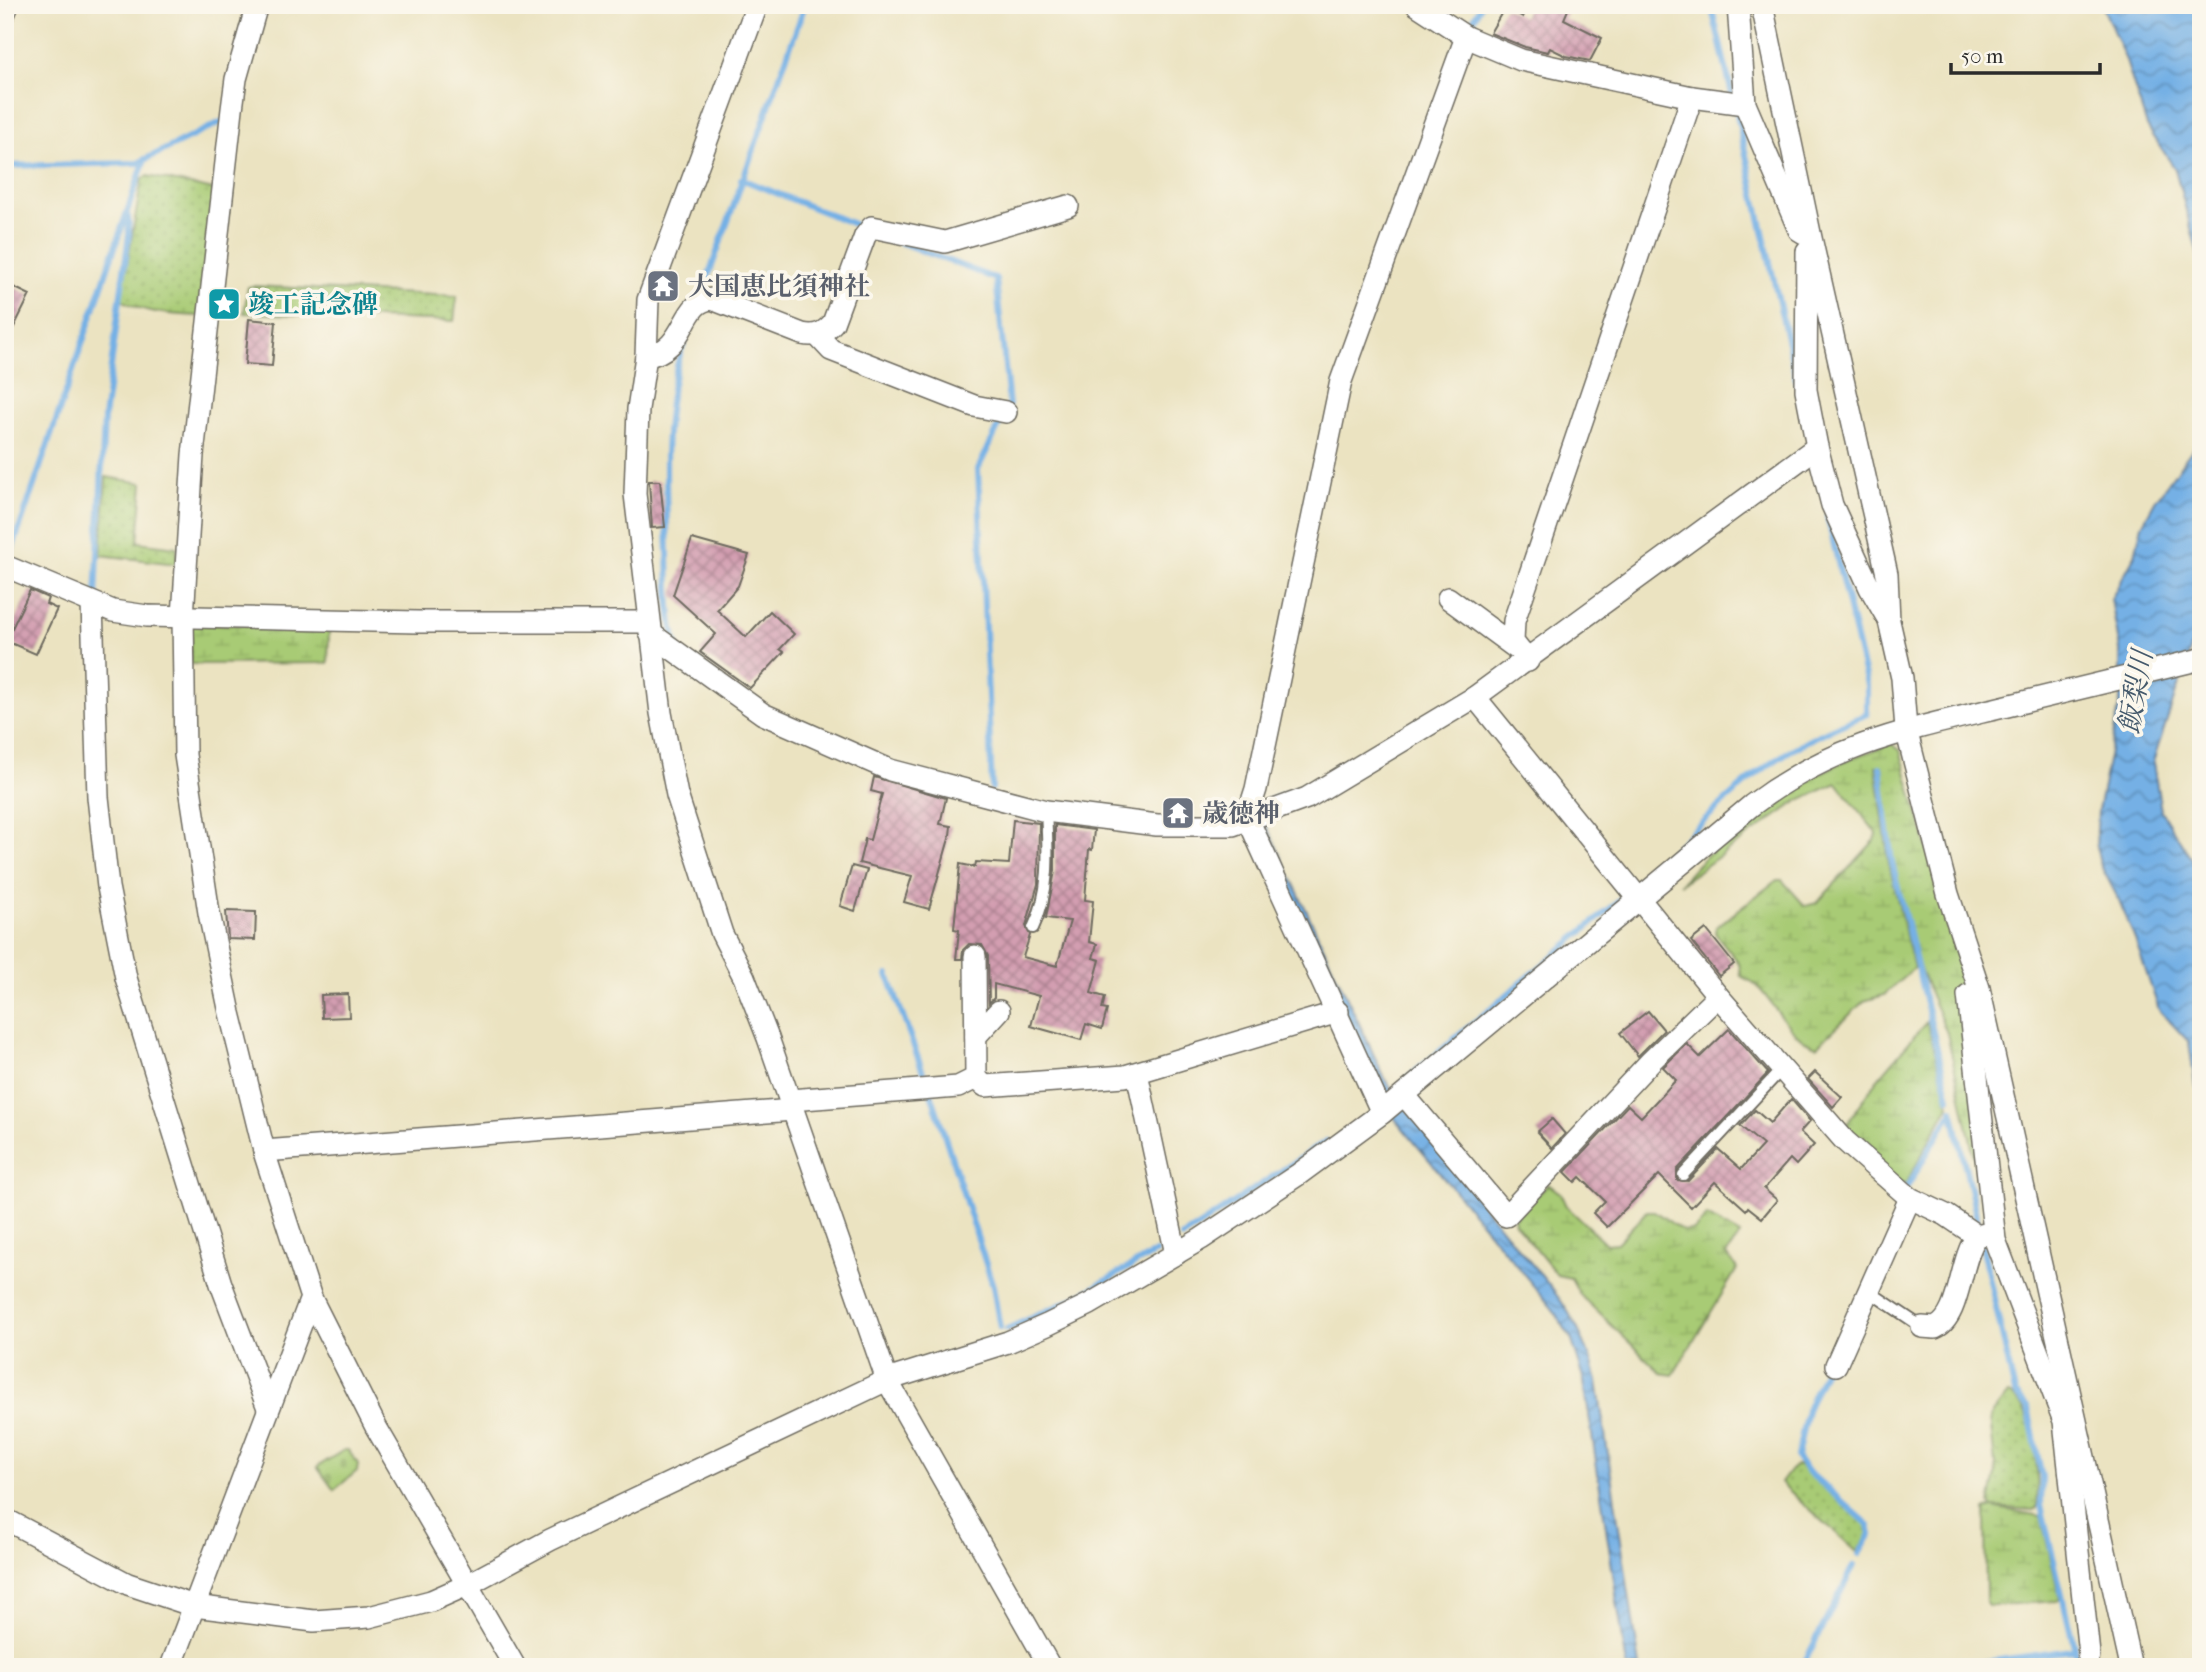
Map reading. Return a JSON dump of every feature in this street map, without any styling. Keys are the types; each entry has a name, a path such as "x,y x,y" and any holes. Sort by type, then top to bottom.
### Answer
{"street":[{"path":"5,12 8,5"},
{"path":"257,5 236,79 232,109 193,455 183,617 185,755 209,913 264,1151 311,1298 376,1427 515,1667"},
{"path":"757,5 651,288 646,356 638,409 635,494 649,627 677,795 722,934 751,995 887,1380 1050,1667"},
{"path":"1417,5 1466,37 1521,60 1692,97 1745,104"},
{"path":"1738,5 1745,104 1799,230 1811,238"},
{"path":"1762,5 1811,238 1887,574 1889,621 1916,727 1948,894 1970,958 2070,1420 2131,1667"},
{"path":"1466,37 1341,380 1256,789 1248,816 1338,1012 1394,1104 1506,1216 1651,1061 1718,996"},
{"path":"1522,655 1511,635 1514,621 1692,97"},
{"path":"646,356 661,354 671,347 694,309 705,299 712,299 803,334 817,335 833,323 865,236 872,227 945,242 1068,206"},
{"path":"1811,238 1805,257 1806,390 1817,447 1832,505 1870,588 1889,621"},
{"path":"817,335 831,350 974,406 1006,412"},
{"path":"8,574 133,615 649,627 763,713 820,742 890,770 1046,811 1189,827 1233,825 1248,816 1307,799 1475,697 1522,655 1817,447"},
{"path":"1448,598 1522,655"},
{"path":"92,603 98,797 108,887 126,978 221,1284 268,1408"},
{"path":"5,1519 128,1584 194,1606 314,1621 369,1617 398,1612 467,1585 550,1540 887,1380 1008,1342 1047,1325 1177,1254 1299,1174 1394,1104 1777,786 1829,756 1916,727 2201,659"},
{"path":"1475,697 1718,996 1845,1141 1910,1198 1986,1234"},
{"path":"975,956 973,1012 976,1078 985,1086 1116,1077 1137,1073 1338,1012"},
{"path":"1970,958 1968,997 1986,1234 1999,1253 2070,1420 2088,1667"},
{"path":"976,1035 999,1011"},
{"path":"1137,1073 1177,1254"},
{"path":"264,1151 791,1105 958,1087 976,1078"},
{"path":"1836,1365 1910,1198"},
{"path":"1922,1326 1936,1328 1949,1318 1968,1250 1986,1234"},
{"path":"172,1667 311,1298"}],"lane":[{"path":"1033,928 1043,908 1045,891 1046,811"},
{"path":"1683,1175 1783,1069"},
{"path":"1867,1290 1899,1314 1922,1326"}],"green space":[{"path":"148,176 214,190 201,316 149,311 121,299 142,179"},
{"path":"248,287 457,296 454,321 244,313"},
{"path":"106,477 143,483 138,542 177,547 176,564 101,555"},
{"path":"191,624 329,627 328,663 191,664"},
{"path":"1891,744 1900,750 1959,960 1984,1203 1947,1033 1919,967 1893,862 1882,766 1876,766 1889,864 1914,968 1884,995 1864,1001 1817,1046 1808,1043 1791,1029 1762,991 1741,976 1739,963 1715,933 1716,927 1777,880 1782,880 1805,906 1817,903 1875,840 1877,834 1837,783 1799,800 1680,884 1712,850 1769,804 1837,764"},
{"path":"1927,1021 1949,1105 1906,1184 1899,1184 1845,1127 1876,1081"},
{"path":"1548,1184 1560,1193 1566,1206 1606,1244 1617,1243 1647,1211 1654,1211 1683,1231 1694,1230 1707,1216 1740,1235 1726,1255 1737,1269 1673,1375 1661,1373 1581,1296 1571,1278 1557,1275 1515,1223 1514,1218"},
{"path":"2008,1394 2018,1400 2025,1412 2034,1445 2037,1508 2033,1510 1993,1507 1990,1504 1996,1474 1990,1417"},
{"path":"348,1450 358,1464 357,1471 334,1490 317,1467"},
{"path":"1798,1465 1868,1526 1869,1534 1857,1552 1781,1483 1793,1467"},
{"path":"1992,1507 2041,1516 2060,1599 1988,1606 1985,1510"}],"water":[{"path":"2102,5 2201,5 2201,266 2175,169 2147,126 2125,58"},
{"name":"飯梨川","path":"2201,437 2201,596 2194,639 2153,762 2161,811 2201,873 2201,1092 2195,1085 2189,1042 2159,1010 2136,942 2119,900 2101,866 2096,847 2098,811 2120,701 2120,650 2111,599 2135,555 2142,525 2155,501"},
{"path":"1266,824 1386,1081 1442,1156 1560,1299 1581,1336 1597,1381 1640,1667 1627,1667 1583,1375 1571,1338 1552,1308 1395,1119 1259,827"}],"building":[{"path":"1529,5 1570,5 1564,19 1602,38 1590,61 1566,56 1550,48 1548,52 1525,47 1490,33 1505,7 1523,17"},
{"path":"5,283 30,295 5,345"},
{"path":"249,319 276,322 272,366 245,364"},
{"path":"649,481 660,481 665,527 652,528"},
{"path":"692,539 749,555 738,586 717,610 746,637 770,611 794,634 780,649 784,652 750,688 700,652 716,634 673,595"},
{"path":"30,590 48,598 46,604 57,609 36,654 6,641"},
{"path":"874,777 946,798 940,824 951,826 950,835 929,909 904,902 912,876 859,863 865,839 870,840 882,794 871,791"},
{"path":"1013,820 1039,823 1038,884 1026,926 1030,935 1023,957 1057,966 1070,921 1046,918 1055,871 1055,825 1094,830 1092,850 1089,849 1085,900 1093,901 1089,942 1097,944 1093,958 1100,960 1091,993 1105,997 1102,1009 1107,1010 1102,1029 1086,1024 1081,1040 1031,1026 1039,996 994,984 994,998 989,1003 988,956 982,945 969,944 963,950 962,959 956,959 959,930 954,929 960,864 975,867 976,862 1009,864"},
{"path":"852,866 867,870 855,911 840,906"},
{"path":"226,911 256,912 255,940 228,939"},
{"path":"1706,929 1734,964 1719,976 1691,941"},
{"path":"348,994 349,1017 322,1018 321,995"},
{"path":"1648,1011 1664,1030 1638,1056 1620,1033"},
{"path":"1729,1029 1768,1073 1677,1170 1677,1180 1688,1181 1718,1149 1741,1169 1763,1145 1740,1126 1755,1110 1770,1123 1791,1099 1810,1121 1800,1132 1814,1145 1796,1165 1790,1159 1764,1189 1777,1200 1762,1218 1748,1207 1746,1210 1715,1182 1691,1207 1659,1175 1607,1227 1593,1213 1605,1201 1580,1177 1575,1182 1565,1172 1628,1105 1641,1117 1676,1080 1663,1067 1687,1044 1700,1057"},
{"path":"1815,1072 1842,1097 1833,1107 1808,1079"},
{"path":"1552,1119 1565,1134 1552,1148 1537,1132"}],"waterway":[{"path":"701,297 805,5"},
{"path":"1469,28 1481,5"},
{"path":"1711,5 1732,94"},
{"path":"1737,115 1797,383"},
{"path":"5,166 138,163 221,122"},
{"path":"9,559 145,159"},
{"path":"741,179 861,227"},
{"path":"96,599 104,418 129,234 128,217"},
{"path":"899,242 996,279 1009,405 978,469 992,788"},
{"path":"677,645 670,600 666,446 672,392 685,340"},
{"path":"1637,886 1726,800 1765,768 1805,742 1867,714 1867,685 1827,516"},
{"path":"1880,767 1892,863 1949,1098"},
{"path":"1269,801 1311,784"},
{"path":"1409,1077 1625,896"},
{"path":"888,975 927,1083"},
{"path":"931,1093 993,1286 1000,1328"},
{"path":"1952,1109 1979,1228"},
{"path":"1907,1187 1952,1112"},
{"path":"1182,1237 1326,1141"},
{"path":"1982,1245 2015,1393 2028,1408 2042,1477 2041,1505 2078,1664"},
{"path":"1007,1329 1075,1298 1156,1252"},
{"path":"1829,1360 1807,1410 1797,1457 1805,1469 1869,1525 1871,1534 1859,1554"},
{"path":"1802,1667 1854,1566"},
{"path":"1976,1667 1984,1662 2073,1650"}],"place":[{"name":"大国恵比須神社","path":"663,286"},
{"name":"竣工記念碑","path":"224,304"},
{"name":"歳徳神","path":"1178,813"}]}
